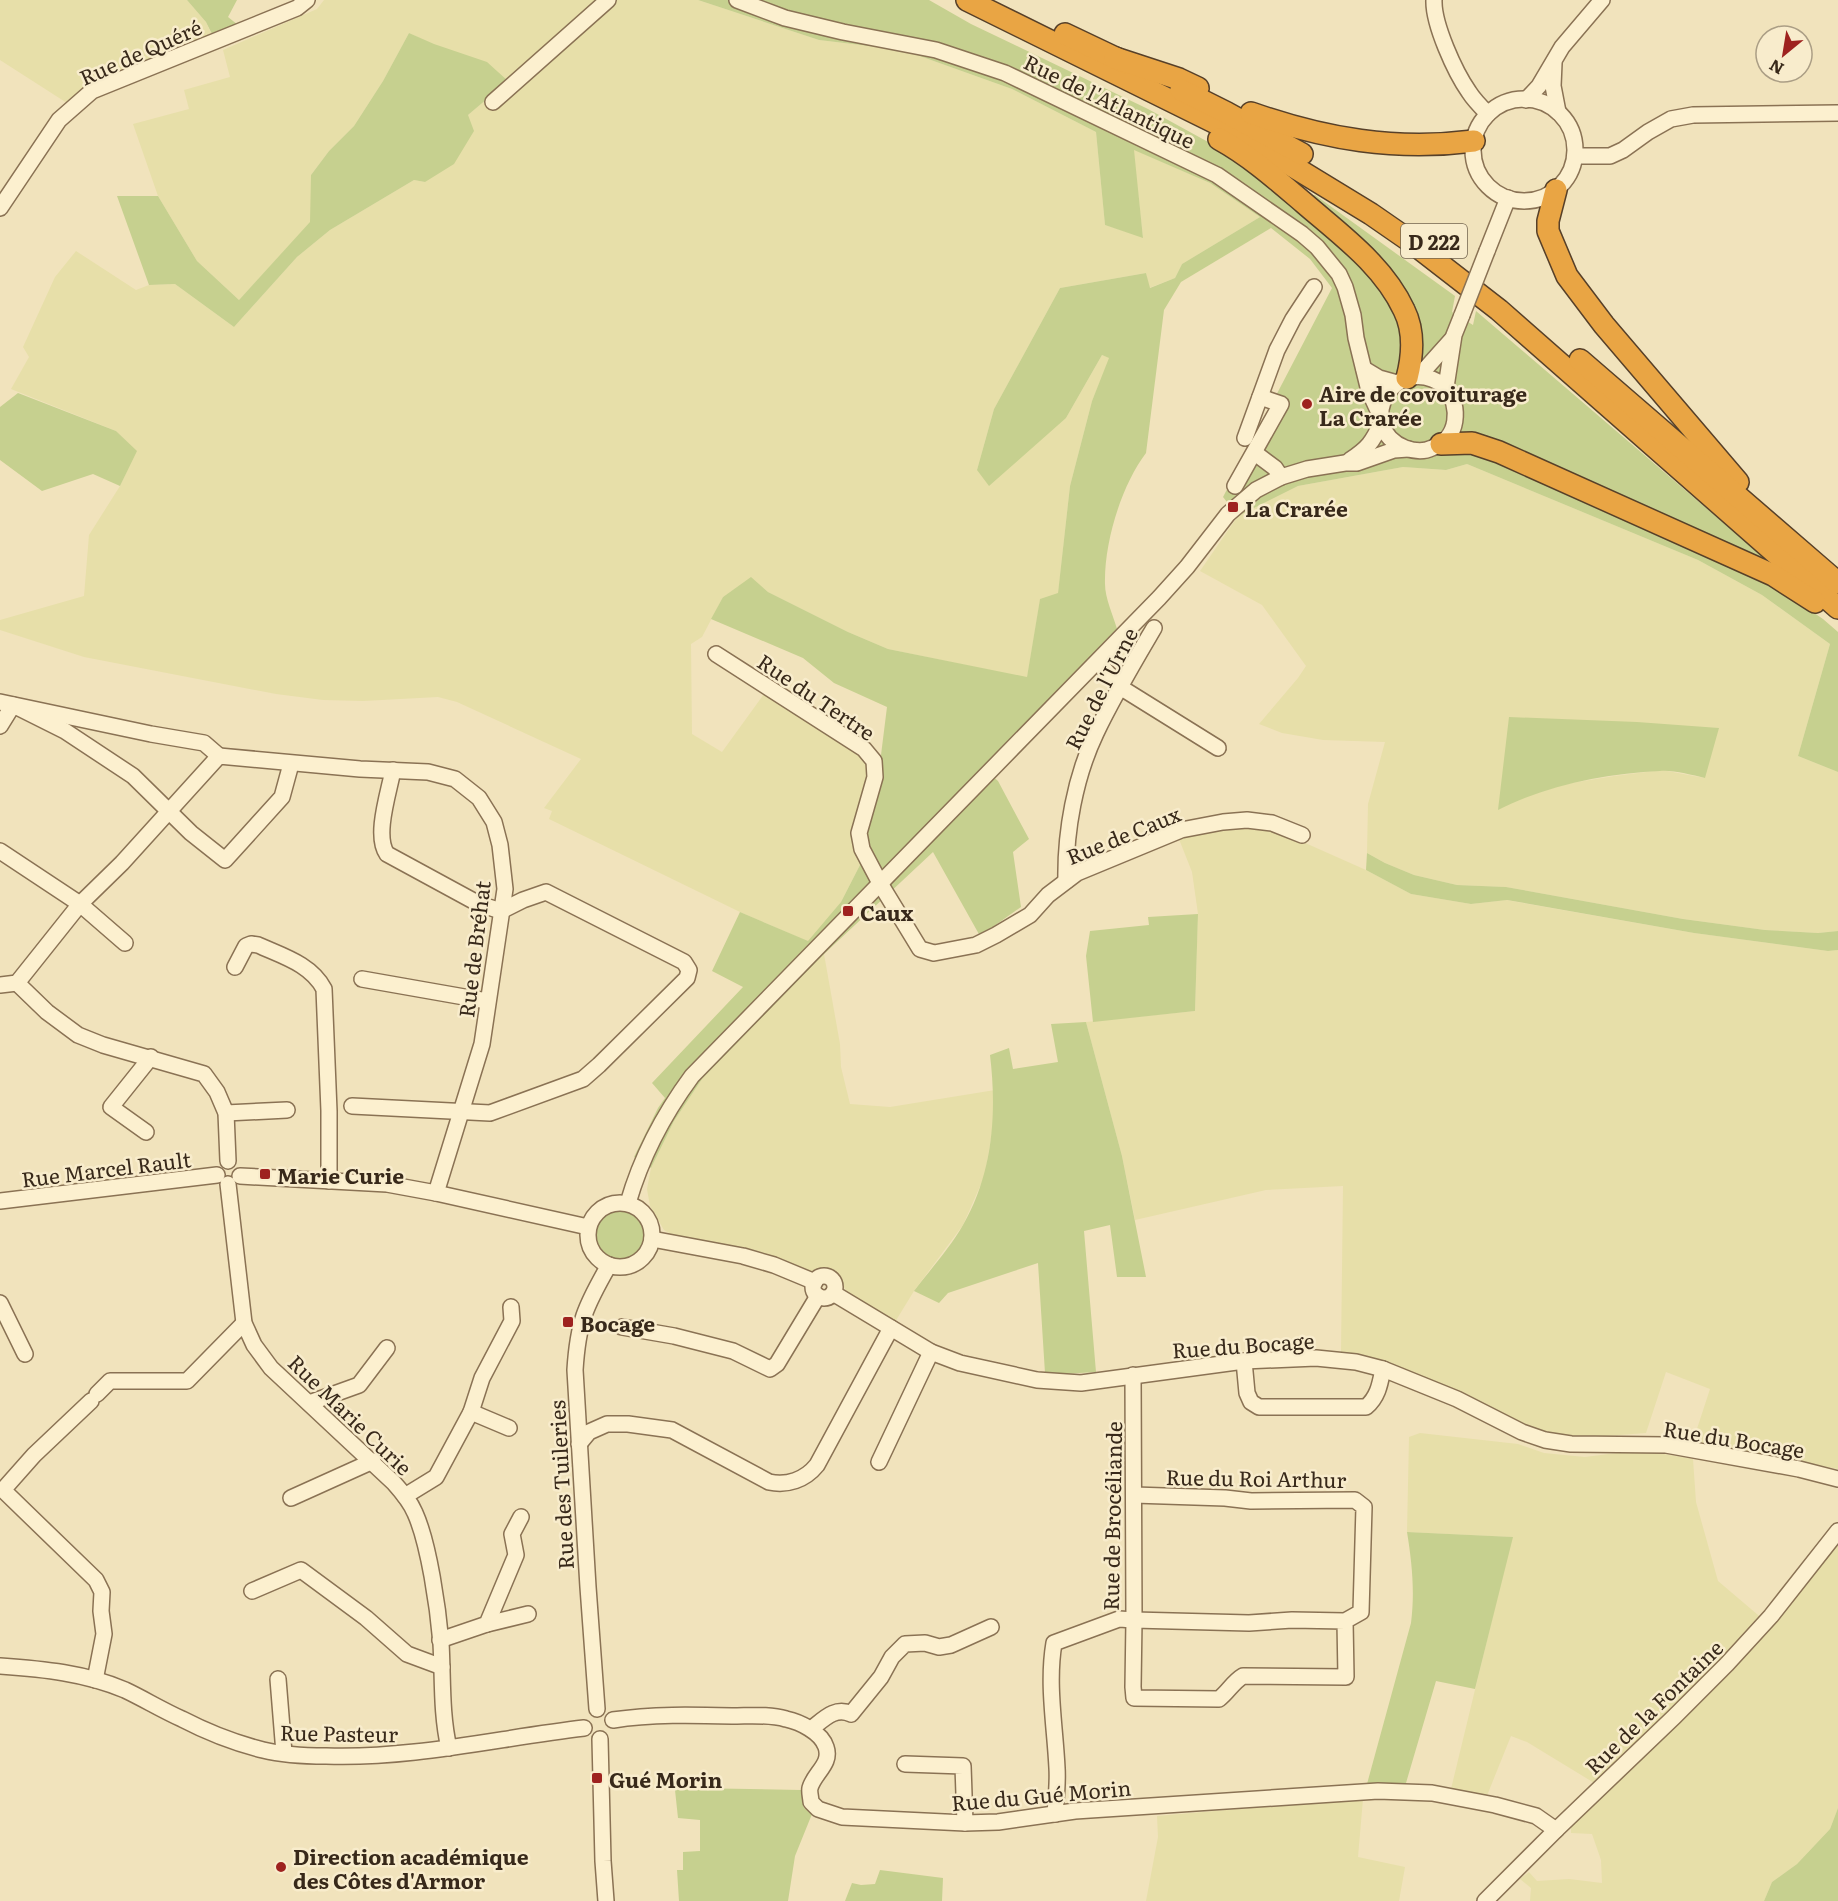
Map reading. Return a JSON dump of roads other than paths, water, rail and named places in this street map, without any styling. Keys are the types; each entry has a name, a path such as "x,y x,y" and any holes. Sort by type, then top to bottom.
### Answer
{"highway":[{"name":"D 222","path":"967,0 1271,153 1353,202 1410,241 1499,310 1838,608"},
{"name":"D 222","path":"998,0 1227,112 1274,137 1377,201 1423,233 1503,295 1838,583"},
{"path":"1114,57 1179,79 1247,112 1310,132 1337,138 1414,146 1474,141"},
{"path":"1085,60 1113,82 1223,141 1254,162 1348,239 1382,275 1405,311 1412,342 1412,360 1407,379"},
{"path":"1556,190 1548,221 1548,231 1567,276 1581,296 1729,473 1815,563"},
{"path":"1441,444 1472,443 1499,452 1773,575 1838,619"}],"street":[{"name":"Rue de Quéré","path":"0,208 59,120 92,91 297,8 307,0"},
{"path":"493,102 608,0"},
{"name":"Rue de l'Atlantique","path":"737,0 796,20 936,50 1005,73 1216,175 1302,234 1330,262 1345,287 1369,391 1381,420"},
{"path":"1434,0 1437,26 1461,81 1488,114"},
{"path":"1526,100 1539,86 1562,47 1602,0"},
{"path":"1554,60 1553,86 1558,112"},
{"path":"1516,99 1526,100 1542,102 1558,112 1568,124 1574,140 1575,156 1572,169 1556,190 1545,197 1519,201 1496,192 1480,175 1473,153 1477,130 1488,114 1516,99"},
{"path":"1575,156 1610,156 1671,119 1693,115 1838,113"},
{"path":"1446,387 1454,335 1508,198"},
{"path":"1245,438 1277,350 1293,319 1314,287"},
{"path":"1345,463 1366,449 1376,436 1386,395 1441,353 1454,335"},
{"path":"628,1203 660,1125 670,1106 692,1076 881,885 946,814 1098,662 1187,567 1228,514 1256,490 1281,477 1307,469 1357,463 1394,450 1423,451 1441,444 1450,435 1455,423 1456,410 1453,398 1446,387 1436,380 1379,378 1364,369"},
{"path":"1236,486 1281,404 1260,397"},
{"path":"1381,420 1391,439 1408,449"},
{"path":"1255,453 1275,468 1281,477"},
{"name":"Rue de l'Urne","path":"1065,881 1065,857 1078,783 1095,734 1154,628"},
{"name":"Rue du Tertre","path":"716,654 864,749 874,761 875,777 859,833 862,849 881,885"},
{"path":"1098,662 1120,687 1218,748"},
{"path":"0,726 7,704"},
{"path":"7,704 204,743 219,756 122,863 80,904 17,984"},
{"path":"7,704 66,731 134,776 191,833 225,860 282,797 291,764"},
{"name":"Rue de Bréhat","path":"219,756 291,764 428,772 455,779 478,798 494,822 500,845 505,889 482,1044 436,1193"},
{"path":"352,1106 490,1113 583,1078 687,978 689,970 684,962 546,892 501,911 479,904 387,854 383,849 381,836 393,770"},
{"name":"Rue de Caux","path":"1065,881 1077,873 1181,830 1247,820 1272,823 1302,834"},
{"path":"0,851 80,904 125,943"},
{"path":"881,885 920,949 934,953 976,945 996,936 1030,915 1065,881"},
{"path":"235,967 246,946 258,945 310,970 324,989 329,1111 329,1181"},
{"path":"362,979 487,1000"},
{"path":"0,985 17,984 47,1012 78,1035 103,1045 204,1074 217,1092 226,1113 228,1161 237,1164 228,1178"},
{"path":"146,1132 111,1107 151,1057"},
{"path":"226,1113 287,1110"},
{"name":"Rue Marcel Rault","path":"0,1201 228,1178 329,1181 387,1184 588,1227"},
{"name":"Rue Marie Curie","path":"228,1178 244,1323 254,1345 271,1368 373,1461 405,1496 415,1514 429,1559 440,1640 448,1748"},
{"path":"616,1203 628,1203 639,1208 647,1217 652,1228 652,1239 649,1250 642,1259 621,1268 599,1259 591,1250 588,1227 594,1215 603,1207 616,1203"},
{"name":"Rue du Bocage","path":"652,1239 742,1256 774,1265 931,1352 969,1365 1038,1380 1082,1383 1244,1361 1316,1358 1356,1362 1383,1369 1457,1399 1522,1432 1545,1440 1571,1444 1666,1445 1799,1469 1838,1479"},
{"name":"Rue des Tuileries","path":"597,1709 575,1370 579,1327 588,1301 609,1265"},
{"path":"622,1327 696,1340 733,1351 770,1368 777,1364 822,1290"},
{"path":"0,1303 25,1354"},
{"path":"405,1496 436,1477 471,1412 482,1378 512,1321 512,1307"},
{"path":"95,1680 104,1634 101,1611 102,1592 96,1580 1,1490 110,1381 187,1380 244,1323"},
{"path":"578,1409 593,1419 607,1424 628,1424 672,1430 769,1482 778,1484 799,1480 817,1465 891,1328"},
{"path":"309,1403 359,1385 387,1348"},
{"path":"879,1462 931,1352"},
{"path":"1244,1361 1247,1393 1251,1402 1259,1407 1366,1407 1373,1401 1379,1389 1383,1369"},
{"name":"Rue de Brocéliande","path":"1056,1814 1058,1770 1051,1685 1054,1643 1119,1619 1134,1620 1133,1375"},
{"path":"471,1412 509,1428"},
{"path":"579,1444 589,1432 607,1424"},
{"path":"291,1498 373,1461"},
{"name":"Rue du Roi Arthur","path":"1134,1495 1251,1501 1355,1500 1364,1508 1361,1612 1345,1621"},
{"path":"487,1624 516,1555 512,1534 521,1518"},
{"name":"Rue de la Fontaine","path":"1485,1901 1727,1664 1771,1616 1838,1531"},
{"path":"252,1591 300,1570 366,1618 407,1654 442,1667"},
{"path":"440,1640 487,1624 528,1614"},
{"path":"1134,1620 1249,1623 1292,1620 1345,1621 1346,1677 1243,1676 1229,1692 1219,1699 1134,1698 1134,1620"},
{"path":"613,1720 692,1715 769,1716 787,1719 811,1729 833,1713 846,1711 851,1714 881,1677 892,1657 905,1644 925,1643 939,1647 991,1627"},
{"name":"Rue Pasteur","path":"0,1666 73,1674 95,1680 125,1690 183,1720 264,1751 352,1757 411,1754 584,1728"},
{"path":"279,1679 284,1753"},
{"path":"597,1709 608,1712 613,1720 612,1730 600,1739 592,1737 584,1728 584,1718 597,1709"},
{"name":"Rue du Gué Morin","path":"811,1729 826,1747 827,1758 810,1789 811,1802 818,1809 842,1817 965,1823 998,1822 1075,1811 1378,1791 1432,1793 1495,1805 1536,1816 1556,1830"},
{"path":"600,1739 606,1901"},
{"path":"905,1764 963,1767 965,1823"}],"place":[{"name":"Aire de covoiturage La Crarée","path":"1307,404"},
{"name":"La Crarée","path":"1233,507"},
{"name":"Caux","path":"848,911"},
{"name":"Marie Curie","path":"265,1174"},
{"name":"Bocage","path":"568,1322"},
{"name":"Gué Morin","path":"597,1778"},
{"name":"Direction académique des Côtes d'Armor","path":"281,1867"}]}
